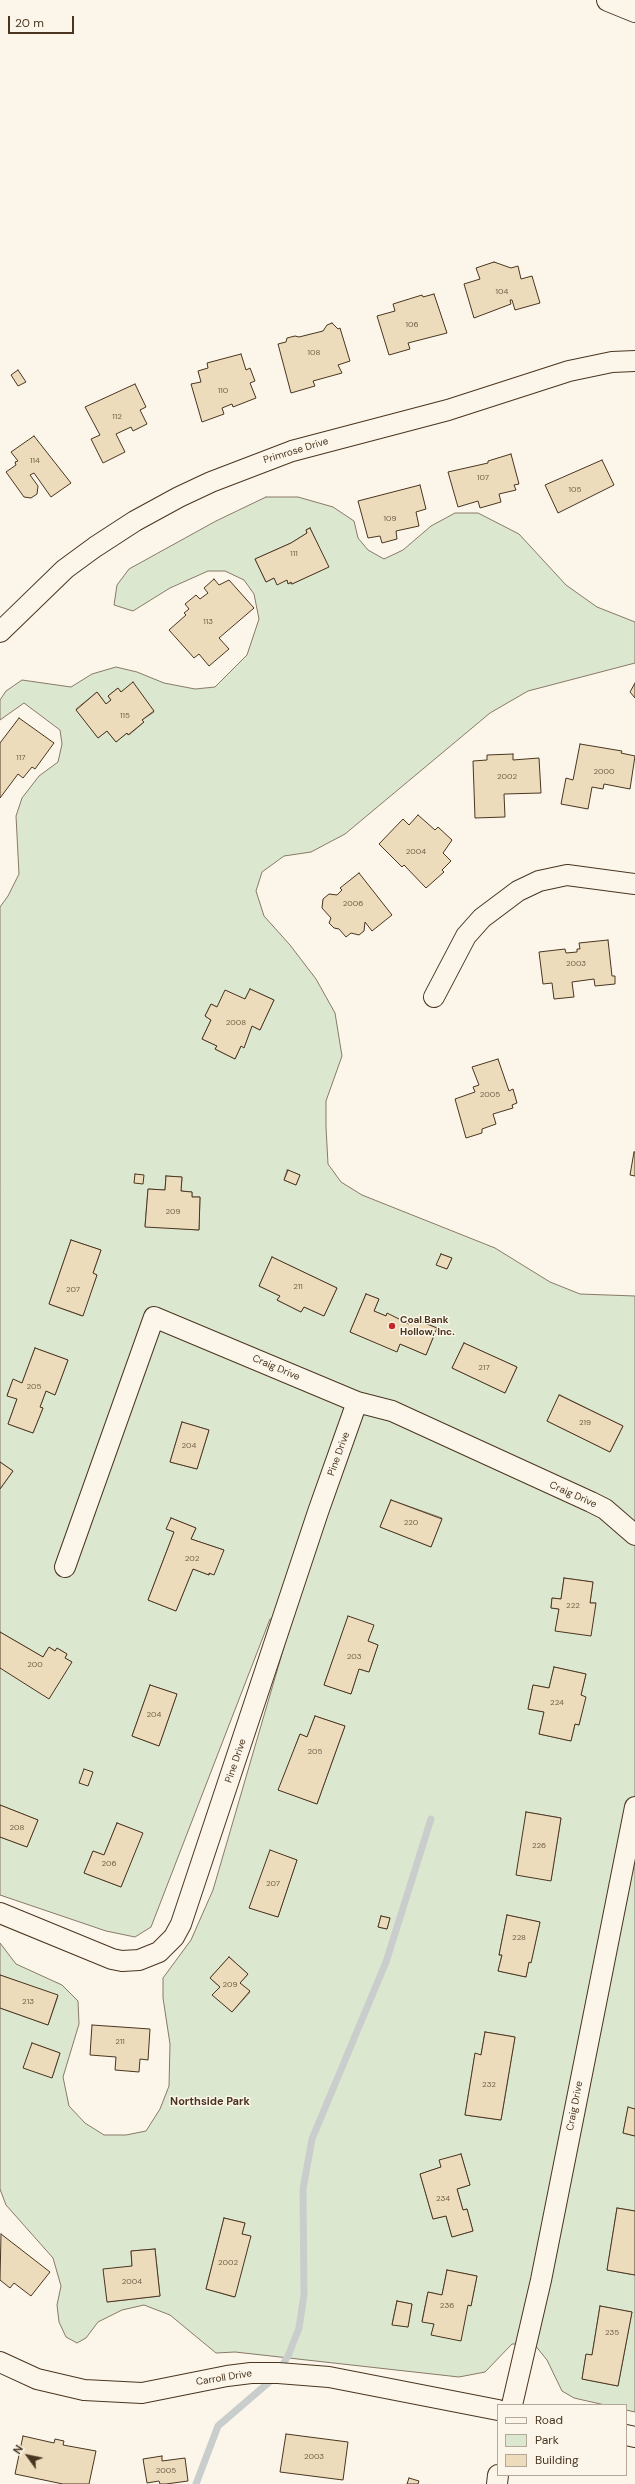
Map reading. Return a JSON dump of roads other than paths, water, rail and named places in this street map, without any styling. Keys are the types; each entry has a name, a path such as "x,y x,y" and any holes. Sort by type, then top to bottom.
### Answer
{"main road":[{"path":"608,0 635,11"}],"street":[{"name":"Primrose Drive","path":"0,632 65,569 94,547 142,517 211,482 292,451 448,410 569,371 612,362 635,361"},
{"path":"434,997 466,936 482,918 518,891 539,881 567,875 635,884"},
{"name":"Craig Drive","path":"65,1567 154,1317 357,1402 392,1411 605,1509 635,1535"},
{"name":"Pine Drive","path":"0,1913 112,1959 122,1961 139,1960 159,1952 174,1937 181,1924 318,1512 357,1402"},
{"name":"Craig Drive","path":"512,2404 541,2280 635,1807"},
{"name":"Carroll Drive","path":"0,2362 37,2379 84,2390 142,2393 251,2372 278,2373 329,2377 497,2410"}],"waterway":[{"path":"196,2484 218,2426 275,2377 288,2356 299,2328 304,2295 303,2189 312,2139 386,1962 431,1819"}],"place":[{"name":"Coal Bank Hollow, Inc.","path":"392,1326"}],"district":[{"name":"Northside Park","path":"210,2102"}]}
